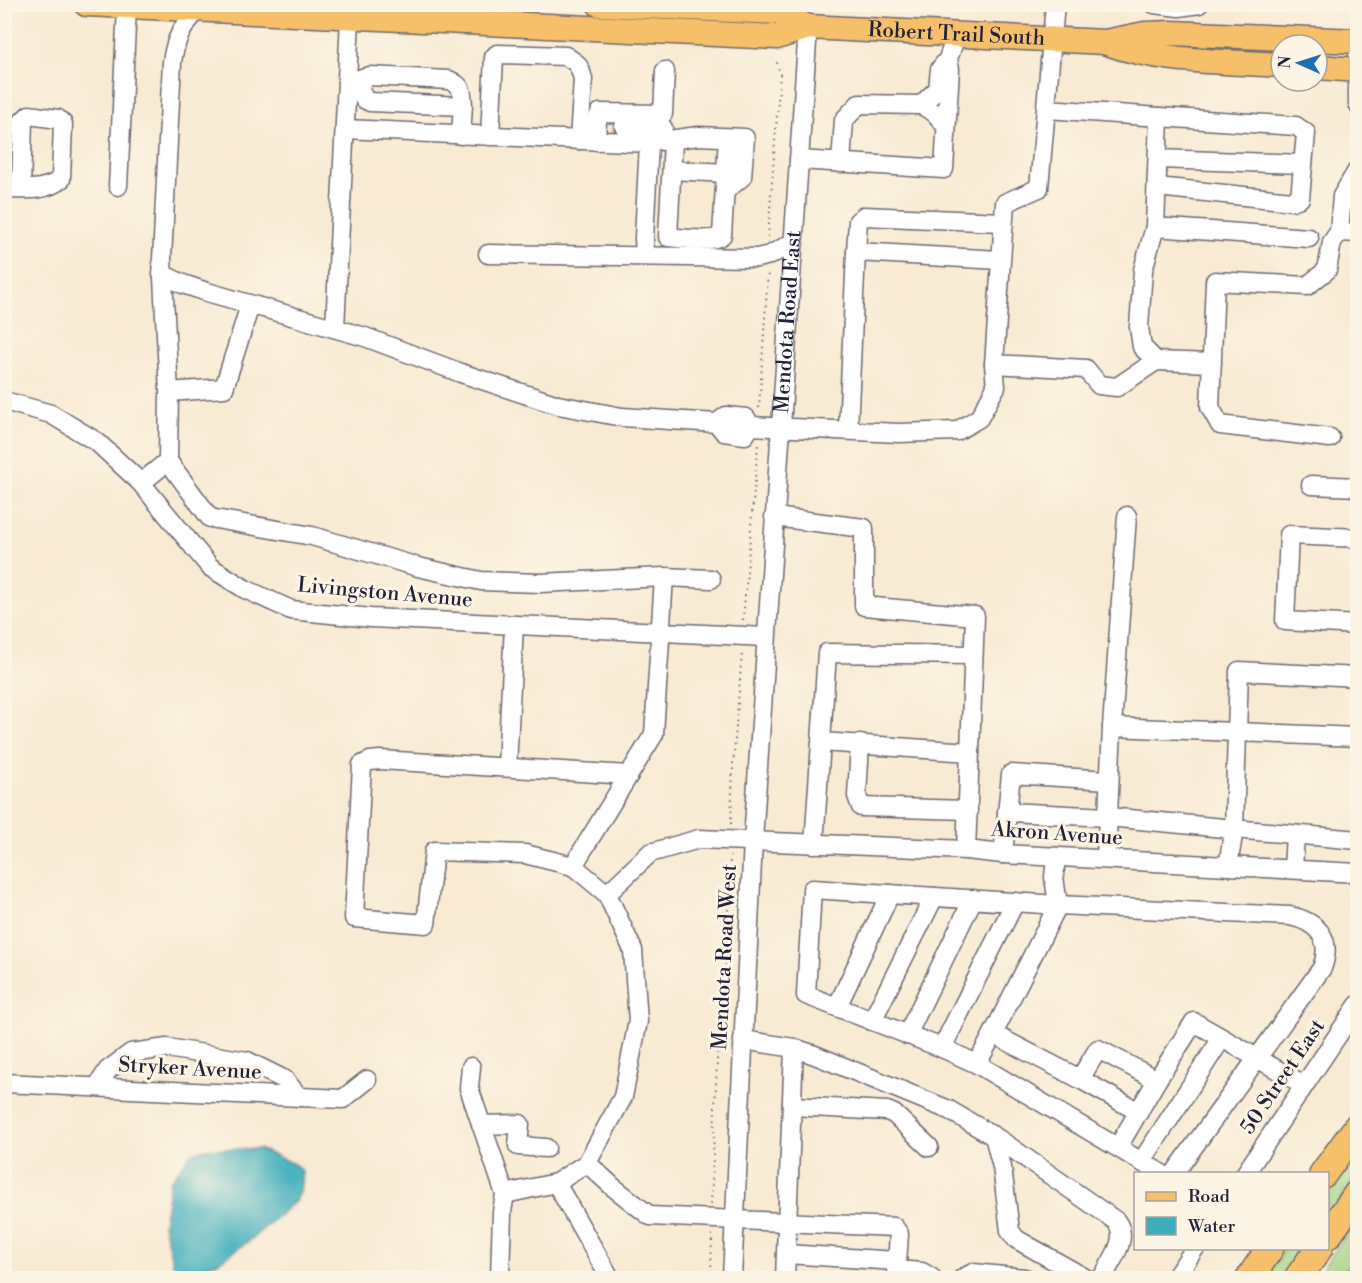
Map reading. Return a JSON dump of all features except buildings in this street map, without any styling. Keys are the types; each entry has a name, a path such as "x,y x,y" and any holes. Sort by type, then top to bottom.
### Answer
{"highway":[{"path":"1324,1172 1358,1126"},
{"path":"1329,1234 1358,1192"},
{"path":"1250,1278 1269,1250"},
{"path":"1298,1278 1317,1250"}],"main road":[{"path":"86,4 198,10 354,11 777,37 808,16"},
{"path":"598,4 778,12 808,16"},
{"name":"Robert Trail South","path":"808,16 956,36 1105,42 1145,34 1171,33 1358,41"},
{"name":"Robert Trail South","path":"1105,42 1126,50 1159,56 1269,64"},
{"path":"1329,67 1357,66"}],"street":[{"path":"162,274 183,284 365,337 461,373 558,405 622,417 717,423 724,432 745,435 751,426 898,433 957,431 979,418 996,387 994,364 1002,222 1005,203 1039,188 1055,4"},
{"path":"1154,4 1179,7 1199,4"},
{"path":"118,186 127,7"},
{"path":"198,10 179,32 174,51 167,144 162,274 169,392 168,461 210,518 312,536 418,567 481,581 541,584 663,577 711,579"},
{"path":"335,328 345,129 354,11"},
{"name":"Mendota Road East","path":"766,637 808,16"},
{"path":"921,105 938,89 940,69 948,59 956,36"},
{"path":"490,136 494,57 497,54 566,56 580,69 601,131"},
{"path":"798,160 944,169 950,69 948,59"},
{"path":"1357,66 1358,104"},
{"path":"645,255 644,238 662,133 665,71"},
{"path":"461,135 463,106 458,84 449,80 370,76 362,78 360,90 364,99 370,102 463,106"},
{"path":"382,131 384,102"},
{"path":"841,163 844,120 858,104 921,105 935,113 946,126"},
{"path":"1047,109 1296,126 1306,133 1300,198 1292,201 1157,187"},
{"path":"601,131 600,113 662,133"},
{"path":"1156,362 1142,347 1139,327 1143,270 1155,227 1159,117"},
{"path":"345,129 490,136 601,131 662,133 728,138 722,235 719,238 668,237 672,170 662,133"},
{"path":"601,131 662,133"},
{"path":"1158,159 1303,164"},
{"path":"1330,438 1220,425 1210,407 1215,281 1307,286 1327,270 1335,237 1358,169"},
{"path":"672,170 725,182"},
{"path":"848,430 858,221 864,216 1002,222"},
{"path":"1155,227 1309,238"},
{"path":"1335,237 1358,233"},
{"path":"488,254 764,257 794,243"},
{"path":"856,252 1000,260"},
{"path":"169,392 224,388 250,304"},
{"path":"994,364 1086,369 1099,385 1117,387 1156,362 1212,363"},
{"name":"Livingston Avenue","path":"4,401 51,414 97,442 141,483 210,567 245,589 291,610 371,618 766,637"},
{"path":"141,483 168,461"},
{"path":"1311,485 1358,488"},
{"path":"1106,859 1112,727 1127,516"},
{"path":"774,517 864,528 864,606 975,616 966,850"},
{"path":"1358,538 1289,535 1285,621 1358,625"},
{"path":"573,866 654,734 663,577"},
{"path":"507,767 514,625"},
{"name":"Mendota Road West","path":"732,1278 753,841 766,637"},
{"path":"814,844 827,653 973,655"},
{"path":"1228,866 1234,829 1239,671 1358,677"},
{"path":"1112,727 1358,737"},
{"path":"821,742 970,752"},
{"path":"860,744 857,796 861,807 968,810"},
{"path":"505,1194 556,1183 587,1162 623,1096 638,1021 633,950 607,894 573,866 525,854 434,851 426,924 354,918 362,765 370,761 629,775"},
{"path":"1003,854 1011,774 1109,780"},
{"path":"1007,812 1108,818 1358,840"},
{"path":"1293,869 1295,835"},
{"name":"Akron Avenue","path":"607,894 650,853 699,839 966,850 1003,854 1358,873"},
{"path":"976,1064 1058,905 1054,877 1056,857"},
{"path":"1160,1172 976,1064 942,1048 806,994 812,889 1058,905 1290,916 1314,925 1324,939 1327,956 1322,968 1175,1172"},
{"path":"837,1007 891,894"},
{"path":"872,1021 934,897"},
{"path":"907,1035 973,899"},
{"path":"942,1048 1015,902"},
{"name":"50 Street East","path":"1246,1172 1358,1005"},
{"path":"1118,1147 1194,1022 1304,1085"},
{"path":"993,1034 1138,1112"},
{"path":"1142,1161 1222,1038"},
{"path":"743,1040 794,1048 949,1110 994,1136 1116,1221 1122,1228 1122,1240 1102,1278"},
{"path":"97,1087 108,1070 131,1053 167,1048 247,1060 285,1080 299,1096"},
{"path":"785,1278 794,1048"},
{"path":"1080,1079 1098,1049 1157,1080"},
{"path":"471,1067 469,1088 505,1194 502,1212 500,1278"},
{"name":"Stryker Avenue","path":"4,1083 343,1099 367,1080"},
{"path":"792,1106 887,1111 894,1114 929,1147"},
{"path":"481,1125 520,1124 518,1146 546,1148"},
{"path":"994,1136 1004,1178 1010,1231 1016,1239 1085,1278"},
{"path":"587,1162 613,1187 650,1216 894,1227 899,1234 896,1270"},
{"path":"556,1183 610,1278"},
{"path":"1175,1278 1194,1250"},
{"path":"786,1254 922,1272 932,1278"},
{"path":"963,1278 973,1273 1024,1278"}],"path":[{"path":"768,247 780,74 776,58"},
{"path":"760,395 769,264"},
{"path":"743,618 758,454"},
{"path":"731,822 733,764 742,661"},
{"path":"710,1198 718,1038 726,960 730,860"},
{"path":"711,1278 712,1237"}],"green space":[{"path":"1357,1144 1357,1174 1329,1215 1329,1185"},
{"path":"1357,1218 1357,1255 1338,1278 1316,1278"},
{"path":"1283,1250 1304,1250 1285,1278 1263,1278"},
{"path":"1357,1255 1357,1278 1338,1278"}],"water":[{"path":"205,1149 259,1149 294,1164 302,1171 300,1193 293,1203 248,1242 218,1262 189,1271 173,1264 163,1225 170,1181 192,1153"}],"tunnel":[{"path":"612,125 624,126"}]}
